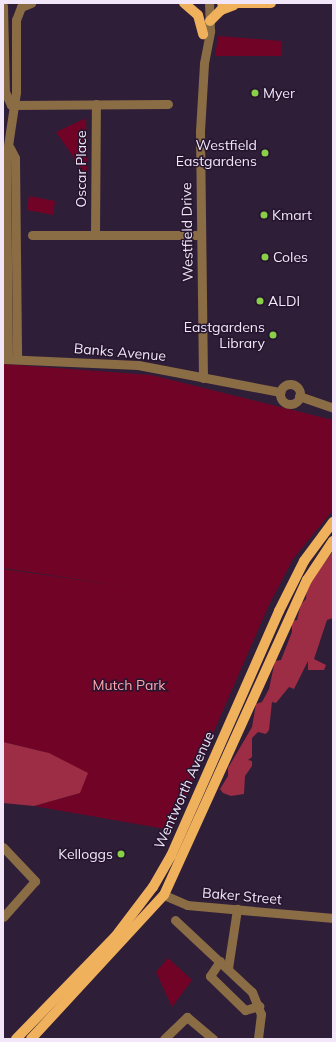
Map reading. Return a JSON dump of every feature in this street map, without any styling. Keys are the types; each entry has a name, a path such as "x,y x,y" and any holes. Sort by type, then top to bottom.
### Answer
{"main road":[{"path":"184,3 198,15 203,34"},
{"path":"222,3 271,3"},
{"path":"210,21 221,10 238,4"},
{"name":"Wentworth Avenue","path":"16,1039 115,937 153,887 173,851 279,611 304,561 333,522"},
{"name":"Wentworth Avenue","path":"31,1039 164,895 306,580 333,541"},
{"name":"Baker Street","path":"153,887 164,895"}],"street":[{"path":"9,359 6,160 10,148 11,105 16,92 16,20 22,7 31,3"},
{"name":"Westfield Drive","path":"202,378 201,235 204,3"},
{"name":"Westfield Drive","path":"204,63 210,21 209,3"},
{"path":"3,6 5,92 11,105"},
{"name":"Oscar Place","path":"95,235 96,104"},
{"path":"11,105 168,104"},
{"path":"8,236 201,235"},
{"name":"Banks Avenue","path":"9,359 138,365 280,392"},
{"path":"290,384 297,388 299,396 295,403 286,404 280,392 290,384"},
{"path":"299,396 333,408"},
{"path":"3,847 34,876 34,886 3,917"},
{"name":"Baker Street","path":"164,895 187,905 333,918"},
{"path":"228,968 237,909"},
{"path":"176,920 252,992 259,1006 258,1039"},
{"path":"220,961 210,976 246,1010 259,1006"},
{"path":"164,1039 187,1017 213,1039"}],"green space":[{"path":"218,36 281,41 282,56 215,56"},
{"path":"86,118 87,174 86,175 56,132"},
{"path":"29,196 55,201 53,215 27,210"},
{"name":"Mutch Park","path":"3,364 151,375 333,420 333,510 293,559 268,607 171,830 34,806 80,793 49,753 3,742 3,569 128,587 3,568"},
{"path":"168,958 192,980 172,1007 156,972"}],"shaded area":[{"path":"333,551 333,618 327,620 314,659 326,665 324,670 308,670 308,661 294,689 289,687 276,703 272,702 269,730 266,734 258,732 252,738 252,757 248,760 252,761 252,766 245,776 244,794 231,796 223,793 220,789 228,776 228,768 252,727 256,704 262,702 269,689 275,661 281,660 292,632 292,621 297,620 301,604 306,599 307,586"},
{"path":"3,742 49,753 88,773 80,793 34,806 3,803"}],"place":[{"name":"Myer","path":"255,93"},
{"name":"Westfield Eastgardens","path":"265,153"},
{"name":"Kmart","path":"264,215"},
{"name":"Coles","path":"265,257"},
{"name":"ALDI","path":"260,301"},
{"name":"Eastgardens Library","path":"273,335"},
{"name":"Kelloggs","path":"121,854"}]}
